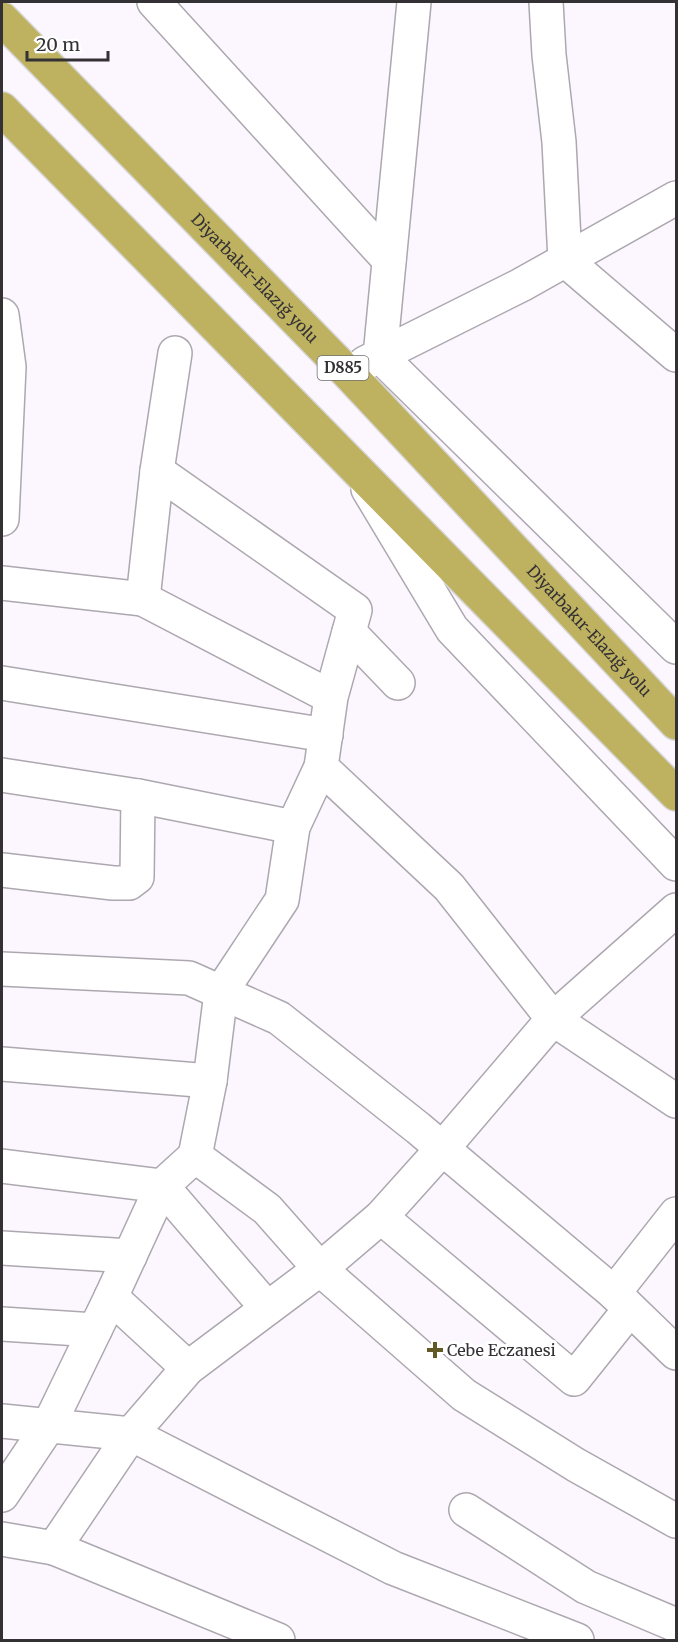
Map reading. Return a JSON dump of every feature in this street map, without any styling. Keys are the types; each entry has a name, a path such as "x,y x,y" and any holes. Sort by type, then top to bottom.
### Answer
{"highway":[{"name":"Diyarbakır-Elazığ yolu","path":"2,19 347,372 676,723"},
{"path":"2,110 676,794"}],"street":[{"path":"154,2 389,260"},
{"path":"380,356 414,2"},
{"path":"546,2 549,55 559,142 565,260 676,355"},
{"path":"347,372 565,260 669,211"},
{"path":"2,315 5,366 2,519"},
{"path":"143,598 157,471 175,353"},
{"path":"380,356 676,647"},
{"path":"2,1495 49,1425 162,1186 195,1156 210,1081 221,992 282,900 293,827 321,767 331,697 355,610 157,471"},
{"path":"357,472 452,629 676,864"},
{"path":"2,583 143,598 331,697"},
{"path":"349,632 398,683"},
{"path":"2,683 326,735"},
{"path":"321,767 448,887 553,1019 676,1101"},
{"path":"2,775 138,796 293,827"},
{"path":"2,870 129,883 137,877 138,796"},
{"path":"54,1548 131,1434 188,1368 320,1269 381,1217 553,1019 676,910"},
{"path":"2,969 189,978 279,1018 442,1149 622,1301 676,1353"},
{"path":"2,1064 210,1081"},
{"path":"195,1156 267,1209 320,1269 464,1395 576,1465 676,1521"},
{"path":"2,1166 162,1186 267,1308"},
{"path":"381,1217 574,1379 676,1214"},
{"path":"2,1248 130,1256"},
{"path":"111,1297 188,1368"},
{"path":"2,1324 95,1330"},
{"path":"2,1421 131,1434 393,1568 577,1641"},
{"path":"466,1510 586,1587 676,1625"},
{"path":"2,1539 54,1548 278,1641"}],"place":[{"name":"Cebe Eczanesi","path":"435,1350"}]}
